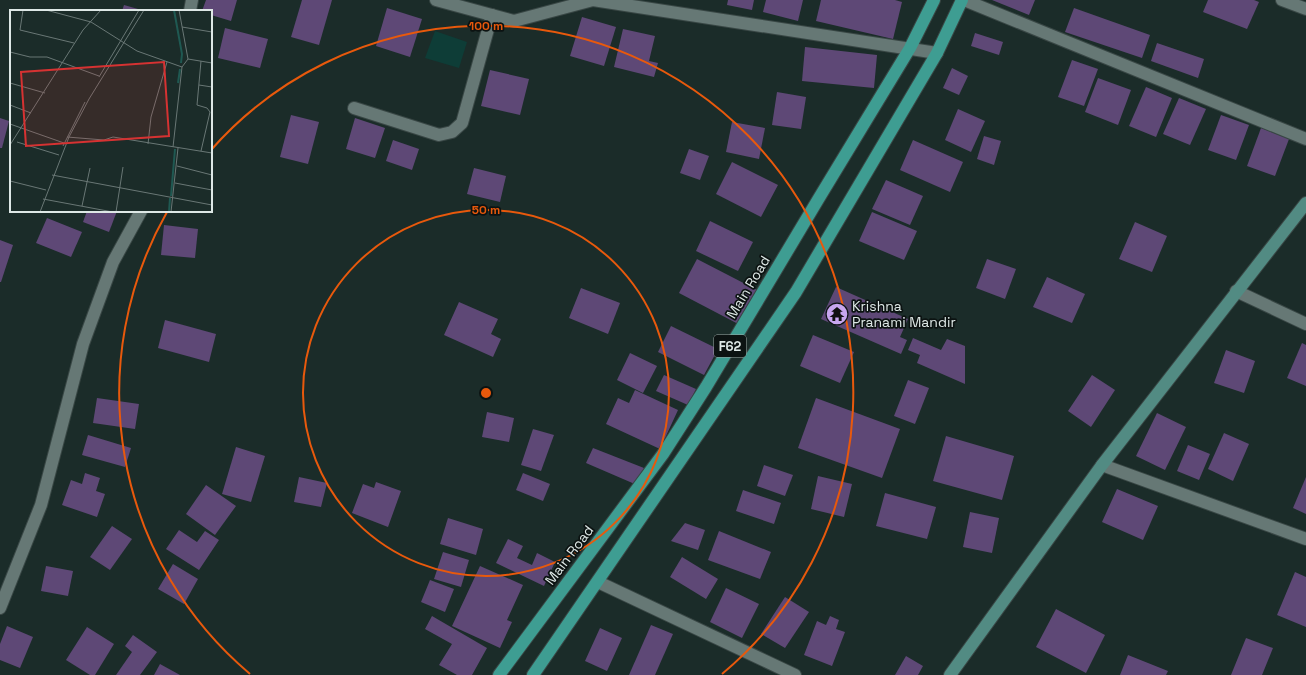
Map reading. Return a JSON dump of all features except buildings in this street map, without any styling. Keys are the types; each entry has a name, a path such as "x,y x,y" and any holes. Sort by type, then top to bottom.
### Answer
{"main road":[{"name":"Main Road","path":"499,675 663,454 706,387 910,48 934,0"},
{"name":"F62","path":"533,675 796,292 937,53 963,0"}],"street":[{"path":"190,10 192,0"},
{"path":"436,0 514,21 593,0 937,53"},
{"path":"963,0 1306,139"},
{"path":"1282,0 1306,9"},
{"path":"354,108 439,135 452,132 462,123 492,15"},
{"path":"950,675 1102,465 1306,203"},
{"path":"0,608 41,505 83,344 113,262 140,212"},
{"path":"1236,291 1306,324"},
{"path":"1102,465 1306,539"},
{"path":"598,582 795,675"}],"green space":[{"path":"435,31 467,42 459,68 425,58"}],"place":[{"name":"Krishna Pranami Mandir","path":"837,314"}]}
